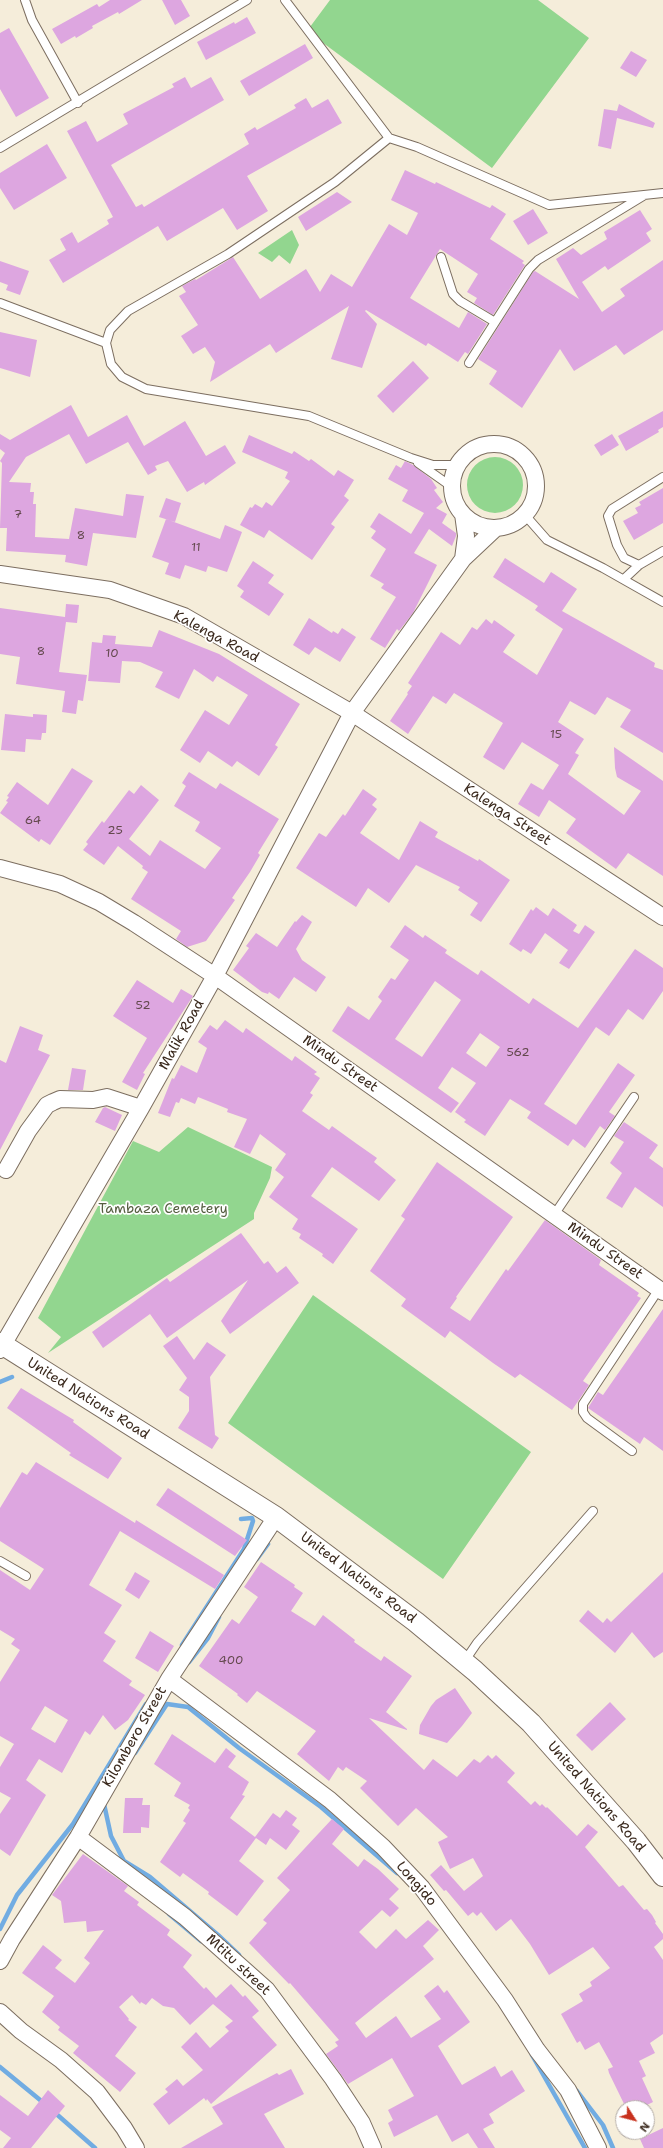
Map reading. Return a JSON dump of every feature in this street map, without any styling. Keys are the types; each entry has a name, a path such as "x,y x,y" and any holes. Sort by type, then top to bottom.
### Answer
{"street":[{"path":"462,514 472,522 484,527 496,528 512,524 524,516 532,505 536,493 535,474 526,457 516,449 504,444 491,443 479,446 468,453 456,468 452,487 455,501 462,514 466,536 463,559"},
{"name":"Malik Road","path":"1,1346 141,1108 214,976 352,713 463,559 496,528"},
{"name":"Kalenga Road","path":"0,574 110,590 184,616 352,713"},
{"name":"Kalenga Street","path":"352,713 663,917"},
{"name":"Mindu Street","path":"0,868 60,884 99,902 214,976 661,1291"},
{"path":"6,1170 28,1131 47,1105 53,1102 60,1099 92,1100 107,1097 141,1108"},
{"name":"United Nations Road","path":"1,1346 276,1516 416,1622 464,1662 531,1722 636,1841 663,1876"},
{"name":"Kilombero Street","path":"0,1961 12,1939 78,1837 169,1679 276,1516"},
{"name":"Longido","path":"169,1679 330,1800 383,1847 422,1888 504,2000 537,2050 568,2090 598,2148"},
{"name":"Mtitu street","path":"78,1837 185,1917 267,1990 337,2085 362,2123 373,2148"},
{"path":"0,2012 21,2031 61,2060 96,2092 124,2128 136,2148"}],"lane":[{"path":"25,0 32,20 78,103"},
{"path":"0,148 78,103 248,0"},
{"path":"286,0 389,138 417,147 549,204 663,193"},
{"path":"389,138 335,182 228,254 128,311 110,330 106,343 111,364 122,377 146,389 309,416 411,458 433,465 454,465 468,453"},
{"path":"469,363 529,269 538,260 645,195"},
{"path":"441,257 453,294 460,301 495,322"},
{"path":"0,303 106,343"},
{"path":"411,458 452,487"},
{"path":"639,565 624,558 616,545 608,516 612,509 663,477"},
{"path":"524,516 547,540 624,579 663,602"},
{"path":"624,579 639,565 663,551"},
{"path":"554,1215 634,1097"},
{"path":"632,1451 587,1418 583,1412 583,1404 661,1291"},
{"path":"464,1662 477,1643 593,1511"},
{"path":"0,1561 26,1576"}],"green space":[{"path":"330,0 538,0 589,38 492,168 307,31"},
{"path":"292,230 299,245 290,264 279,255 272,262 258,253"},
{"path":"489,457 501,457 511,461 519,469 523,479 523,491 519,501 511,509 501,513 489,513 479,509 471,501 467,491 467,479 471,469 479,461"},
{"name":"Tambaza Cemetery","path":"188,1127 272,1167 270,1178 254,1213 254,1219 48,1353 61,1337 38,1318 133,1141 159,1152"},
{"path":"313,1295 531,1452 443,1579 228,1423"}],"building":[{"path":"110,0 142,0 119,14 118,12 92,26 93,28 76,38 75,36 61,44 52,29 97,4 99,7"},
{"path":"162,0 181,0 190,16 175,25"},
{"path":"247,17 256,33 206,60 197,42 234,22 235,24"},
{"path":"9,28 49,98 16,117 0,89 0,33"},
{"path":"305,44 313,58 249,96 240,81"},
{"path":"631,51 647,60 636,77 620,68"},
{"path":"185,77 191,88 211,77 224,100 111,165 136,207 142,204 144,207 249,144 244,134 255,127 257,130 296,108 294,105 306,98 312,108 328,99 342,123 247,176 268,211 237,230 223,208 167,241 158,226 63,283 49,260 66,250 60,239 72,232 78,243 109,224 107,220 113,217 67,131 86,121 97,142 128,124 123,114 174,87 172,84"},
{"path":"619,104 655,123 653,128 617,118 611,149 598,146 604,109 617,111"},
{"path":"47,144 67,178 14,210 0,188 0,173"},
{"path":"405,170 435,184 436,182 490,208 492,205 506,214 490,239 524,261 522,263 525,265 493,315 474,303 477,298 467,292 478,274 440,249 410,298 459,328 468,312 487,324 468,354 465,352 458,362 428,343 426,346 366,310 365,311 377,324 362,368 331,359 349,306 276,353 270,344 210,382 215,362 205,347 193,354 181,336 198,325 179,296 186,292 182,286 195,279 196,280 233,257 260,299 306,269 320,292 331,274 352,287 389,224 407,235 418,213 391,200"},
{"path":"337,192 352,202 306,231 298,217"},
{"path":"533,209 548,233 528,245 513,221"},
{"path":"640,210 652,229 646,233 651,241 608,270 605,266 582,282 602,312 625,296 620,289 663,260 663,330 624,355 616,345 574,371 560,349 522,408 489,384 497,371 478,359 533,272 535,271 579,299 556,259 573,248 581,255 607,239 604,232"},
{"path":"0,261 29,271 20,295 6,290 8,285 0,282"},
{"path":"0,332 37,340 30,377 0,368"},
{"path":"413,361 429,378 393,413 377,396"},
{"path":"71,405 88,437 127,415 144,446 185,421 206,456 225,445 236,463 205,485 204,482 187,492 168,461 155,466 157,470 148,475 128,442 86,464 69,434 26,457 9,482 31,483 30,492 34,492 33,504 36,504 35,537 69,539 75,508 123,516 126,494 144,496 136,538 93,533 87,566 65,562 66,555 6,551 7,528 0,528 2,463 0,461 5,453 0,449 0,434 10,440"},
{"path":"663,411 663,427 658,430 659,432 626,451 618,436"},
{"path":"612,434 619,445 601,456 594,445"},
{"path":"249,435 292,454 294,451 309,461 311,459 334,476 338,470 354,480 344,496 349,500 331,524 335,527 312,560 269,530 264,538 240,525 250,507 252,508 255,504 262,508 266,502 272,506 290,481 285,478 288,472 242,452"},
{"path":"405,461 413,465 431,479 437,488 434,490 443,502 436,508 447,514 442,523 456,533 456,536 452,546 429,529 414,553 437,565 413,613 399,631 397,629 385,648 370,639 396,597 381,588 384,584 370,576 386,549 371,538 376,531 370,527 379,513 411,534 424,513 402,501 408,490 388,479 396,465 401,468"},
{"path":"663,488 663,523 634,540 623,521 638,513 635,508 641,505 639,502"},
{"path":"166,498 181,503 175,522 159,517"},
{"path":"166,519 220,539 225,525 242,532 227,572 208,566 206,572 185,565 180,579 165,574 169,563 152,557"},
{"path":"505,558 544,583 551,572 577,589 562,611 655,663 654,667 663,670 663,753 620,727 631,710 607,697 595,715 570,701 558,722 584,739 575,753 579,755 568,774 624,815 641,791 617,777 614,747 663,781 663,876 628,853 616,869 566,833 576,819 549,800 539,817 518,804 531,783 543,790 559,765 522,742 504,770 483,757 503,723 454,693 446,704 433,696 408,734 390,721 412,686 408,683 441,632 460,645 472,627 477,630 486,619 492,624 494,620 515,635 503,652 537,675 563,629 535,610 538,606 493,577"},
{"path":"253,561 274,575 268,583 284,594 269,616 240,597 244,591 237,586"},
{"path":"66,604 79,605 77,623 66,622 59,672 87,675 83,701 78,700 76,714 62,712 65,691 16,684 20,657 0,654 0,608 65,617"},
{"path":"309,618 332,633 333,631 338,634 342,628 356,637 340,662 315,647 309,655 293,645"},
{"path":"159,630 219,654 300,704 275,745 278,747 259,776 237,761 232,767 208,751 200,763 180,750 205,710 229,725 248,695 217,676 213,682 194,669 179,699 155,687 163,672 140,662 122,661 120,683 88,681 92,642 102,643 103,635 116,636 115,644 152,647"},
{"path":"5,714 33,717 33,714 47,715 46,733 42,733 41,740 26,739 25,752 1,750"},
{"path":"72,768 93,781 50,845 41,839 39,842 0,813 8,802 6,801 9,797 7,796 17,782 48,805"},
{"path":"189,772 216,789 220,783 279,819 258,853 260,855 250,872 232,898 235,900 206,941 187,947 176,939 181,931 131,899 148,872 142,868 143,866 118,846 104,865 83,850 88,844 86,842 102,821 104,823 129,790 134,794 141,785 159,800 129,839 150,856 160,840 205,869 221,848 195,831 200,822 174,806 186,786 182,783"},
{"path":"363,789 377,799 372,805 377,809 360,833 399,860 420,821 438,832 435,837 478,861 479,859 510,880 481,922 470,915 478,903 458,890 460,887 416,865 389,903 368,888 356,907 296,868 319,833 326,837 343,814 345,816"},
{"path":"536,907 548,916 553,908 577,925 573,931 579,934 585,925 595,932 569,969 559,963 568,950 545,933 531,954 523,949 521,952 509,944 531,909 533,911"},
{"path":"302,915 312,922 296,949 302,960 326,977 316,992 294,977 279,999 269,992 268,994 262,992 233,970 249,948 246,946 256,933 277,947 295,921 296,922"},
{"path":"405,925 423,938 425,935 447,950 445,953 478,975 481,970 529,1004 533,998 578,1028 635,949 663,968 663,991 643,1020 628,1009 609,1036 596,1027 544,1104 576,1125 618,1063 635,1075 609,1112 615,1116 605,1130 600,1126 585,1148 573,1139 568,1146 527,1118 531,1112 510,1099 485,1136 464,1122 466,1120 455,1112 476,1083 452,1067 438,1088 459,1103 451,1113 332,1031 348,1006 369,1020 382,1001 378,997 391,978 395,980 409,960 390,947","holes":["435,981 461,1000 422,1057 395,1039","480,1033 500,1047 486,1067 466,1053"]},
{"path":"137,980 173,1003 181,989 193,996 143,1073 145,1074 137,1090 122,1082 147,1038 113,1016"},
{"path":"225,1020 243,1033 246,1028 292,1061 295,1056 317,1072 314,1074 320,1078 310,1093 313,1095 302,1111 329,1130 332,1126 377,1158 374,1162 396,1180 379,1201 332,1167 311,1196 358,1229 333,1264 322,1256 323,1254 299,1238 301,1234 292,1229 298,1219 269,1197 284,1177 275,1170 286,1154 260,1134 250,1154 234,1147 247,1119 227,1112 228,1109 198,1097 195,1104 181,1098 179,1103 176,1102 170,1117 158,1113 172,1078 174,1079 181,1065 197,1073 207,1048 198,1042 210,1025 217,1030"},
{"path":"20,1026 43,1035 38,1050 50,1055 0,1150 0,1060 6,1063"},
{"path":"72,1068 86,1070 83,1090 68,1090"},
{"path":"105,1107 122,1115 115,1131 95,1122"},
{"path":"624,1122 658,1145 649,1158 663,1168 663,1207 635,1187 622,1208 606,1198 622,1173 610,1163 624,1142 614,1136"},
{"path":"437,1162 513,1217 456,1297 457,1298 450,1308 470,1321 506,1269 508,1271 545,1220 601,1260 599,1265 639,1293 637,1296 641,1298 583,1381 589,1385 572,1410 520,1374 515,1378 450,1331 445,1338 401,1306 406,1299 370,1271 405,1219 401,1216"},
{"path":"241,1233 264,1264 268,1261 277,1273 286,1266 299,1283 230,1334 221,1321 248,1280 167,1338 150,1314 103,1348 92,1332 167,1278 170,1282"},
{"path":"663,1309 663,1451 644,1437 640,1444 588,1408 598,1392 603,1395"},
{"path":"177,1336 194,1360 207,1342 226,1355 210,1377 215,1435 219,1438 212,1449 178,1428 189,1411 189,1397 179,1390 187,1378 163,1346"},
{"path":"21,1388 74,1420 73,1422 122,1458 108,1479 69,1455 71,1453 7,1408"},
{"path":"36,1462 135,1523 136,1520 224,1575 215,1589 120,1531 89,1585 122,1605 104,1633 116,1641 103,1661 132,1681 129,1685 145,1695 128,1720 115,1730 103,1715 90,1735 85,1731 62,1773 39,1759 26,1780 46,1795 10,1856 0,1849 0,1814 11,1798 0,1792 0,1767 14,1744 0,1736 0,1682 20,1650 11,1644 15,1639 0,1630 0,1570 30,1590 44,1569 0,1541 0,1508 22,1472 27,1475","holes":["45,1706 68,1720 55,1743 31,1729"]},
{"path":"168,1488 247,1540 235,1556 156,1505"},
{"path":"261,1562 295,1585 294,1587 303,1593 291,1611 315,1626 323,1615 355,1640 354,1642 381,1661 384,1656 412,1676 386,1712 407,1730 369,1718 424,1770 433,1759 457,1777 474,1759 480,1763 488,1755 492,1759 496,1755 515,1773 507,1782 531,1805 535,1801 540,1806 542,1804 546,1808 547,1807 577,1836 588,1824 598,1832 585,1847 619,1887 623,1885 644,1910 647,1909 663,1934 663,1939 654,1947 663,1960 663,2034 650,2043 655,2053 639,2061 646,2076 642,2078 652,2100 622,2100 609,2073 608,2069 613,2067 599,2042 585,2050 580,2041 577,2043 561,2014 583,2001 579,1994 592,1986 590,1982 610,1968 593,1947 549,1975 530,1944 511,1919 496,1931 481,1912 477,1916 473,1912 468,1916 446,1890 444,1891 430,1875 441,1865 464,1891 483,1876 473,1858 450,1869 438,1842 448,1837 416,1808 398,1826 360,1788 367,1781 346,1767 343,1771 338,1767 329,1781 297,1754 316,1731 257,1691 247,1703 237,1695 238,1694 199,1666 232,1619 239,1624 258,1597 244,1587"},
{"path":"135,1572 150,1581 139,1599 125,1590"},
{"path":"663,1572 663,1652 654,1658 632,1632 615,1653 579,1621 588,1610 603,1623 607,1618 611,1622"},
{"path":"150,1631 174,1646 158,1672 135,1658"},
{"path":"455,1688 472,1713 462,1726 447,1743 419,1734 420,1725 431,1706 436,1700"},
{"path":"610,1702 626,1719 592,1751 576,1735"},
{"path":"172,1734 215,1763 226,1748 236,1756 228,1767 249,1782 242,1795 245,1796 230,1818 255,1837 273,1813 280,1818 286,1810 297,1818 292,1825 300,1831 286,1850 270,1838 266,1845 256,1838 239,1861 264,1881 237,1916 208,1894 209,1892 183,1873 180,1877 160,1862 186,1823 183,1821 190,1810 188,1808 190,1805 174,1796 181,1783 154,1764"},
{"path":"125,1798 143,1798 142,1805 150,1805 149,1828 141,1827 141,1833 123,1833"},
{"path":"332,1819 344,1829 332,1844 358,1867 364,1859 378,1869 399,1889 389,1899 399,1908 390,1917 382,1910 359,1932 376,1949 396,1929 406,1939 428,1920 439,1930 423,1946 434,1959 355,2023 366,2038 396,2016 411,2038 441,2019 424,1996 438,1985 444,1993 447,1990 470,2022 438,2046 462,2085 495,2066 501,2077 512,2070 525,2091 489,2114 494,2123 483,2129 495,2148 478,2148 468,2133 452,2142 437,2115 394,2137 388,2123 393,2120 388,2110 414,2096 392,2058 348,2084 326,2054 338,2046 335,2042 339,2040 290,1983 289,1984 249,1943 267,1923 263,1920 290,1890 277,1878"},
{"path":"83,1854 128,1886 124,1891 139,1902 137,1905 170,1930 167,1935 192,1955 183,1967 204,1989 206,1987 216,1998 231,1984 243,1997 245,1995 259,2011 252,2017 277,2045 211,2104 204,2098 169,2125 153,2104 168,2092 165,2089 177,2079 183,2086 203,2070 181,2047 196,2032 210,2048 229,2031 225,2027 233,2021 213,2004 190,2025 174,2008 163,2006 152,1998 146,2005 141,2002 140,2004 132,1995 119,2007 129,2019 128,2020 137,2027 115,2056 136,2073 120,2092 73,2053 79,2046 58,2030 60,2027 42,2012 54,1996 22,1973 43,1945 62,1960 55,1968 75,1983 90,1963 84,1958 104,1930 87,1932 86,1921 64,1923 61,1901 52,1895"},
{"path":"291,2069 304,2094 264,2114 285,2148 181,2148 223,2124 212,2107 277,2073 279,2075"},
{"path":"48,2090 65,2106 31,2148 3,2148 11,2138 0,2130 0,2095 28,2116"},
{"path":"663,2128 663,2148 644,2148 640,2140 655,2140 655,2132"}],"waterway":[{"path":"0,1382 12,1377"},
{"path":"182,1645 244,1549 253,1521 252,1518 241,1519"},
{"path":"257,1559 268,1544"},
{"path":"189,1662 208,1638 219,1617"},
{"path":"0,1929 17,1895 73,1824 146,1704"},
{"path":"135,1753 167,1704 188,1707 239,1748 321,1807 397,1873"},
{"path":"104,1804 111,1836 124,1861 150,1877 239,1955"},
{"path":"169,1914 201,1941"},
{"path":"532,2055 585,2148"},
{"path":"0,2067 45,2104"},
{"path":"577,2091 603,2125 613,2148"},
{"path":"53,2111 95,2148"}]}
